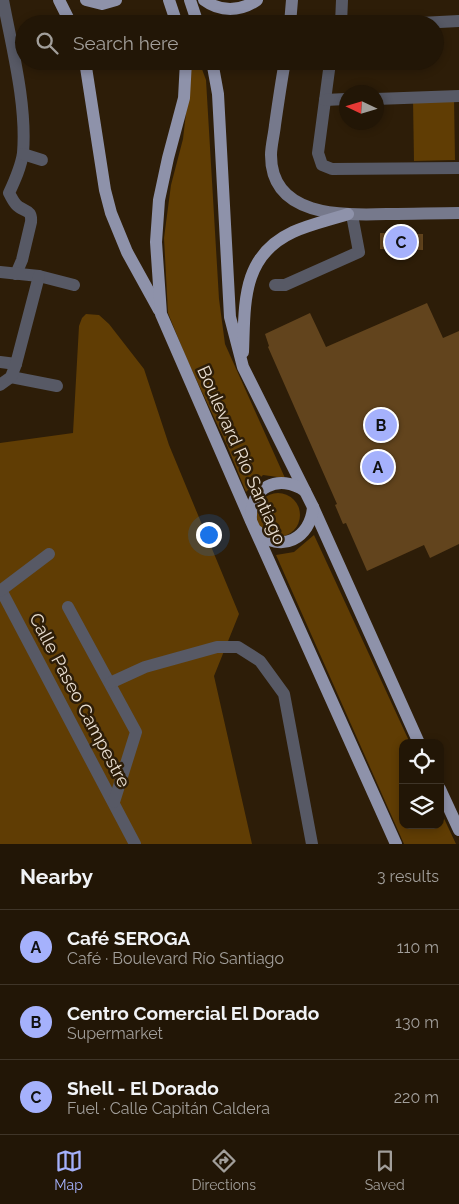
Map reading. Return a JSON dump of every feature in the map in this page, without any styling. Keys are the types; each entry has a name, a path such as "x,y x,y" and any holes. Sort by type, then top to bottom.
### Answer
{"main road":[{"path":"59,0 66,15"},
{"path":"86,0 102,4 116,0"},
{"path":"169,0 174,15"},
{"path":"190,0 195,15"},
{"path":"204,0 222,9 244,7 257,0"},
{"path":"291,15 292,0"},
{"path":"86,70 105,190 111,213 128,252 161,314"},
{"name":"Boulevard Río Santiago","path":"186,70 184,98 159,200 156,242 161,314 253,526 396,844"},
{"name":"Boulevard Río Santiago","path":"214,70 218,94 230,317 242,367 313,507 417,739"},
{"path":"284,70 271,155 277,183 284,192 298,203 317,210 350,215 459,213"},
{"path":"242,367 245,300 255,265 264,252 292,232 350,215"},
{"path":"305,491 289,483 271,485 257,496 251,512 253,526 261,536 269,540 278,543 288,542 304,533 309,526 313,507"},
{"path":"444,798 459,830"}],"street":[{"path":"3,0 15,70"},
{"path":"341,15 342,0"},
{"path":"444,22 459,21"},
{"path":"15,70 24,122 23,154 19,173 5,192 19,208 28,210 31,215 22,260 16,274"},
{"path":"329,70 318,153 322,165 332,169 459,168"},
{"path":"384,98 459,96"},
{"path":"325,100 339,100"},
{"path":"23,154 42,160"},
{"path":"274,285 285,285 360,252 350,215"},
{"path":"0,272 39,276 74,285"},
{"path":"0,385 11,377 16,364 39,276"},
{"path":"0,362 16,364"},
{"path":"11,377 57,386"},
{"name":"Calle Paseo Campestre","path":"49,554 1,590 114,802"},
{"path":"68,607 110,683"},
{"name":"Calle Paseo Campestre","path":"114,802 136,732 110,683 145,667 217,647 238,647 260,661 284,694 312,844"},
{"path":"114,802 135,844"}],"shaded area":[{"path":"191,70 202,70 206,80 219,299 225,344 285,478 263,475 246,492 168,313 164,238 171,185 183,139"},
{"path":"454,98 455,160 414,161 413,99"},
{"path":"86,314 99,315 109,324 144,369 169,445 239,614 214,676 252,844 0,844 0,443 73,433 79,326"},
{"path":"278,493 290,497 296,503 300,515 296,527 290,533 278,537 266,533 260,527 256,515 260,503 266,497"},
{"path":"314,535 408,739 399,739 399,829 444,829 444,818 456,844 404,844 276,555 294,552"}],"building":[{"path":"380,233 423,234 423,250 380,249"},
{"path":"427,303 443,338 459,331 459,544 430,558 424,545 367,571 346,523 343,524 335,505 337,504 268,347 265,334 310,313 326,347"}],"place":[{"name":"Shell - El Dorado","path":"401,242"},
{"name":"Centro Comercial El Dorado","path":"381,425"},
{"name":"Café SEROGA","path":"378,467"}]}
